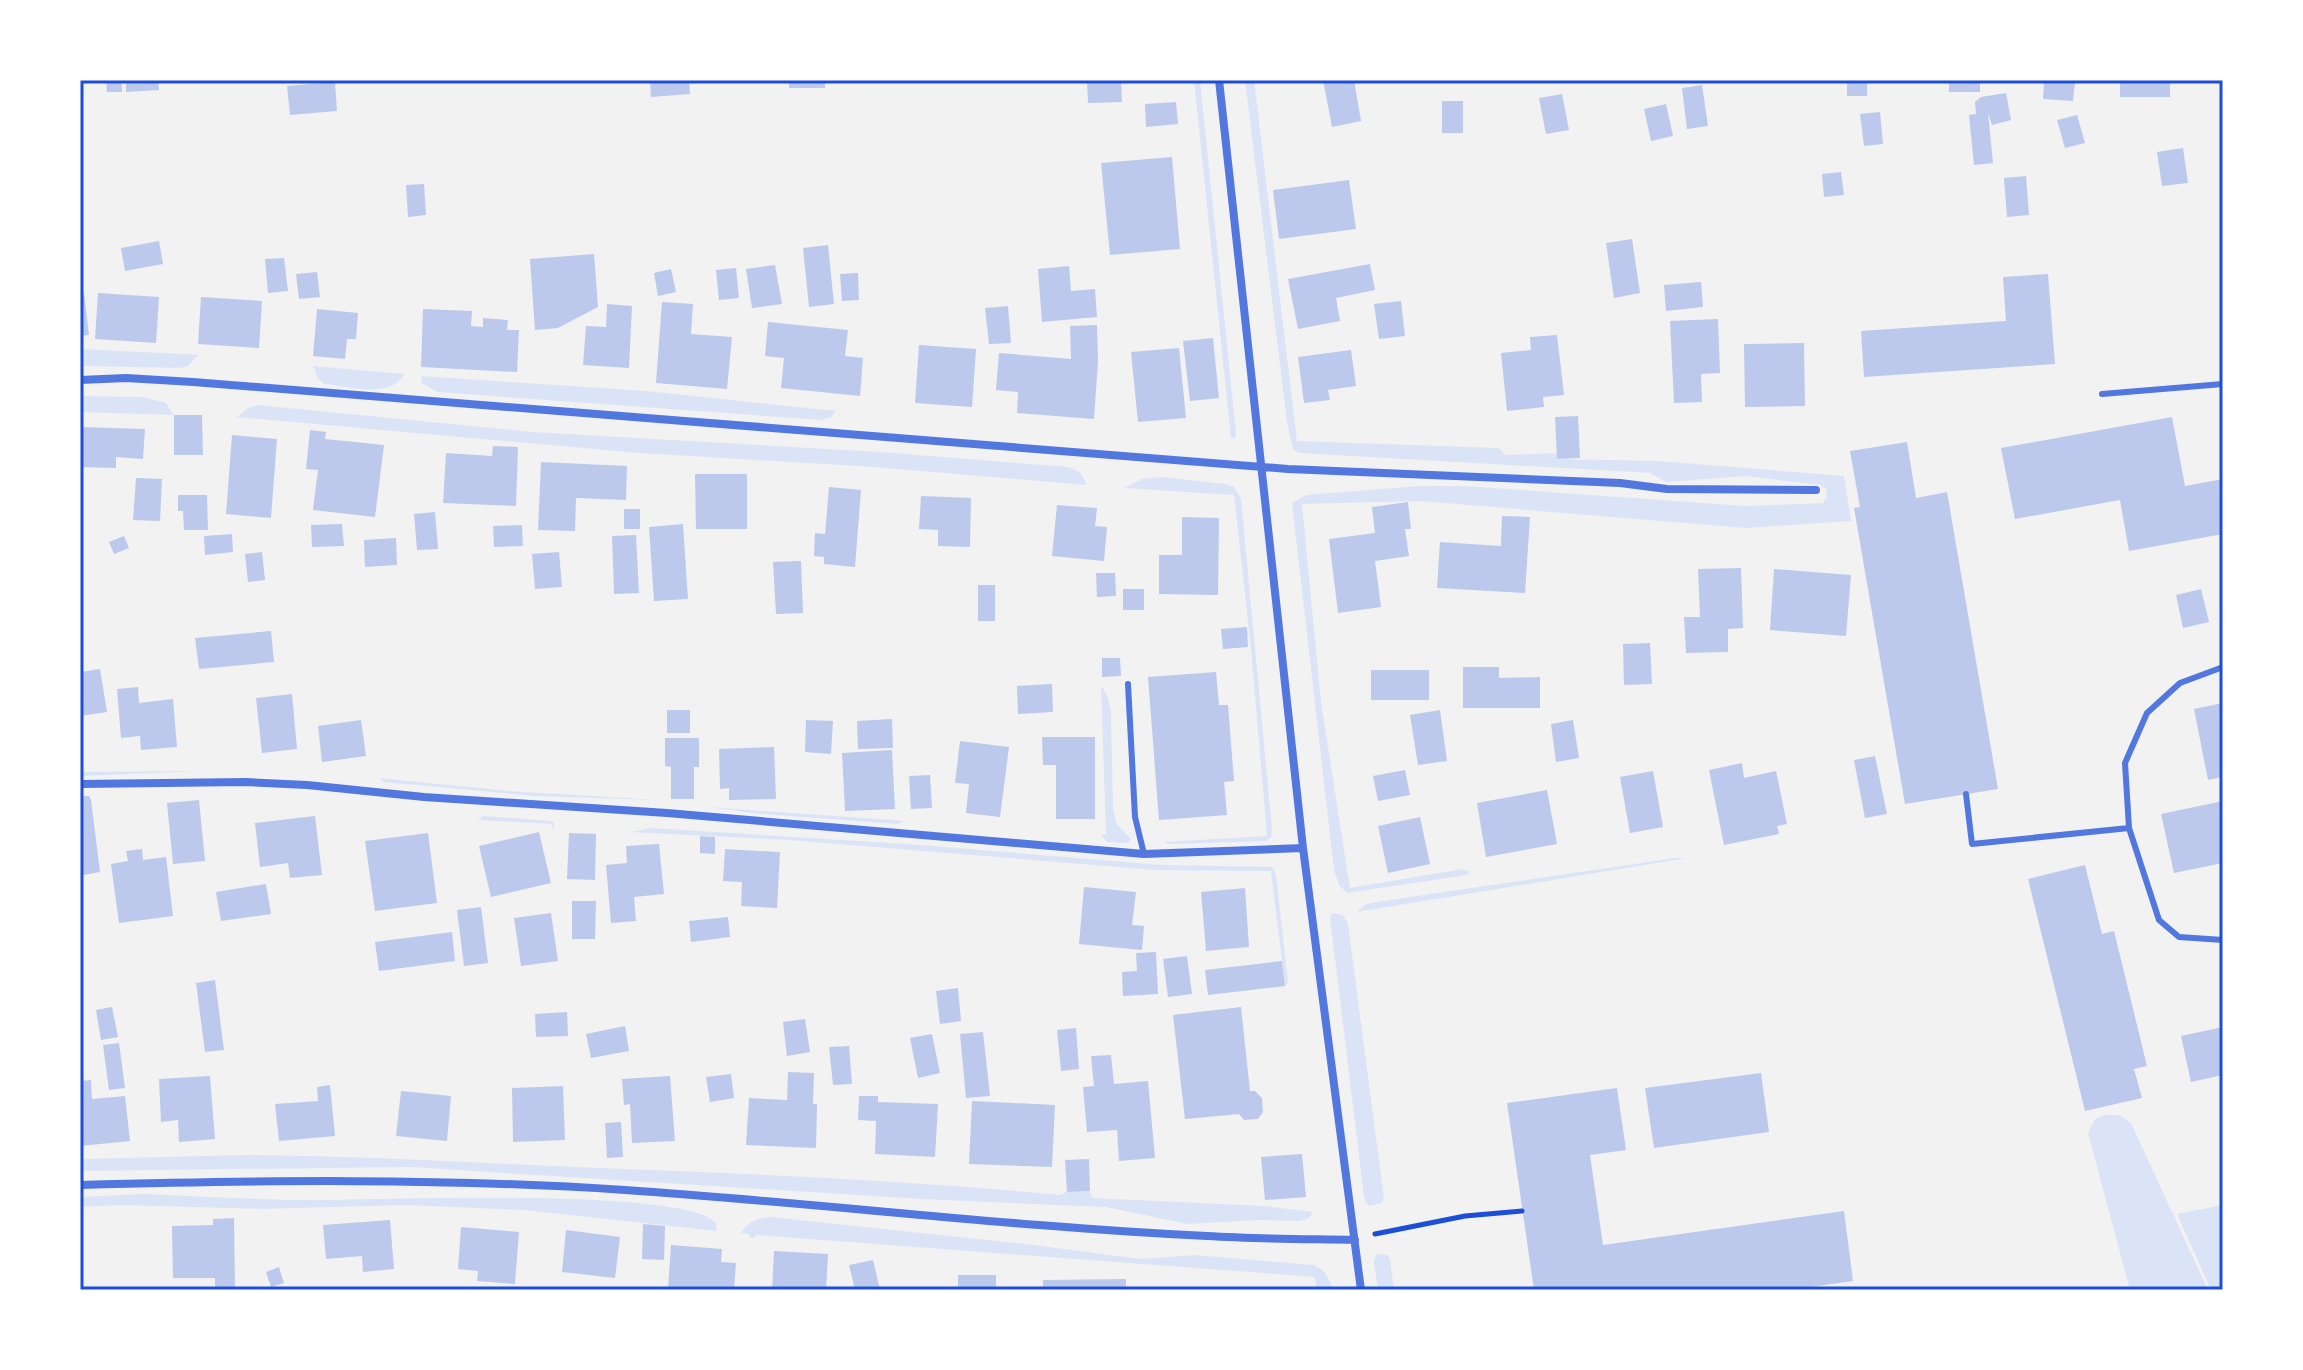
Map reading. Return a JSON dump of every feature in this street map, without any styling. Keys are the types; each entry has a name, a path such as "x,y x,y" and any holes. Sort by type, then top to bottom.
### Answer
{"street":[{"path":"1219,80 1303,848 1361,1290"},
{"path":"80,380 126,378 193,382 1261,467 1620,483 1667,489 1816,490"},
{"path":"80,784 246,782 307,785 1144,854 1303,848"},
{"path":"80,1185 428,1182 607,1189 1209,1237 1355,1240"}],"lane":[{"path":"2102,394 2223,384"},
{"path":"2223,667 2180,683 2147,713 2125,763 2129,828 2159,920 2179,937 2223,940"},
{"path":"1128,684 1135,817 1144,854"},
{"path":"1966,794 1972,844 2129,828"}],"path":[{"path":"1355,1240 1398,1228 1465,1216 1522,1211"}],"shaded area":[{"path":"1194,80 1200,80 1236,433 1235,438 1231,439"},
{"path":"1245,80 1254,80 1297,441 1499,448 1506,455 1557,453 1558,459 1659,461 1844,476 1851,521 1745,528 1420,501 1302,504 1321,702 1350,888 1462,869 1470,872 1467,875 1347,893 1339,885 1334,870 1292,503 1306,495 1419,486 1465,486 1746,506 1823,503 1827,496 1826,489 1820,485 1746,476 1666,482 1650,473 1299,453 1293,449 1287,422"},
{"path":"80,349 198,355 188,366 180,368 80,366"},
{"path":"313,366 404,374 389,387 368,390 324,384"},
{"path":"421,376 647,391 836,411 822,420 437,392 422,383"},
{"path":"80,396 143,397 166,403 174,415 80,412"},
{"path":"258,405 533,432 880,452 1069,467 1080,472 1087,485 874,467 639,453 237,417"},
{"path":"1162,477 1225,484 1234,487 1241,498 1272,829 1271,837 1266,841 1164,842 1267,836 1234,495 1124,488 1142,479"},
{"path":"1101,685 1111,713 1113,808 1116,823 1131,839 1128,843 1107,842 1101,835 1106,835"},
{"path":"201,771 80,776 80,772"},
{"path":"379,778 509,791 659,800 536,796 384,782"},
{"path":"708,807 905,821 897,824"},
{"path":"483,816 551,821 554,823 553,831 552,824 478,820"},
{"path":"652,828 921,845 1162,865 1272,867 1276,875 1288,982 1285,986 1271,871 1154,870 789,840 630,832"},
{"path":"1687,858 1357,912 1366,904 1383,901"},
{"path":"1332,913 1343,915 1348,924 1384,1198 1382,1203 1370,1206 1364,1196 1330,918"},
{"path":"2104,1115 2119,1115 2131,1123 2208,1290 2130,1290 2088,1133 2095,1119"},
{"path":"244,1155 773,1175 1060,1195 1090,1191 1092,1198 1265,1206 1313,1212 1309,1218 1300,1221 1188,1224 1105,1207 921,1199 410,1167 80,1171 80,1159"},
{"path":"144,1194 293,1200 592,1200 649,1204 693,1212 716,1223 717,1231 524,1210 406,1205 261,1209 121,1205 80,1207 80,1197"},
{"path":"2223,1205 2223,1290 2211,1290 2177,1214"},
{"path":"771,1217 1141,1259 1195,1255 1314,1265 1326,1275 1332,1290 1317,1290 1315,1277 757,1235 752,1239 747,1233 741,1233 754,1221"},
{"path":"1376,1255 1390,1259 1394,1290 1378,1290 1374,1262"}],"building":[{"path":"106,80 121,80 122,92 107,92"},
{"path":"126,80 158,80 159,90 126,92"},
{"path":"650,80 689,80 690,94 651,97"},
{"path":"789,80 825,80 825,88 789,88"},
{"path":"1087,80 1121,80 1122,102 1088,103"},
{"path":"1323,80 1354,80 1361,121 1332,127"},
{"path":"1847,80 1867,80 1867,96 1847,96"},
{"path":"1949,80 1980,80 1980,92 1949,92"},
{"path":"2036,80 2075,82 2073,101 2043,99 2044,83 2036,83"},
{"path":"2120,80 2170,80 2170,97 2120,97"},
{"path":"335,82 337,111 290,115 287,86"},
{"path":"1702,85 1708,126 1687,129 1682,88"},
{"path":"2006,93 2011,120 1992,125 1988,113 1993,163 1974,165 1969,115 1976,114 1975,102 1981,97"},
{"path":"1562,94 1569,130 1546,134 1539,98"},
{"path":"1442,101 1463,101 1463,133 1442,133"},
{"path":"1176,102 1178,124 1146,127 1145,104"},
{"path":"1666,104 1673,136 1651,141 1644,109"},
{"path":"1880,112 1883,144 1864,146 1860,114"},
{"path":"2077,115 2085,143 2065,148 2057,120"},
{"path":"2183,148 2188,183 2162,186 2157,152"},
{"path":"1172,157 1180,249 1110,255 1101,163"},
{"path":"1841,172 1844,195 1824,197 1822,174"},
{"path":"2026,176 2029,215 2007,217 2004,178"},
{"path":"1349,180 1356,229 1279,239 1273,190"},
{"path":"424,184 426,215 408,217 406,185"},
{"path":"1632,239 1640,293 1614,298 1606,243"},
{"path":"159,241 163,264 125,271 121,248"},
{"path":"828,245 834,304 809,307 803,248"},
{"path":"594,254 598,307 558,328 535,330 530,259"},
{"path":"284,258 288,291 268,293 265,259"},
{"path":"1370,264 1375,290 1336,298 1340,321 1298,329 1288,279"},
{"path":"775,265 782,304 752,308 746,269"},
{"path":"1069,266 1071,291 1095,289 1097,317 1042,322 1038,269"},
{"path":"736,268 739,298 719,300 716,270"},
{"path":"671,269 676,292 658,296 654,273"},
{"path":"317,272 320,297 299,299 296,274"},
{"path":"858,273 859,300 842,301 840,274"},
{"path":"2048,274 2055,364 1864,377 1861,331 2006,321 2003,277"},
{"path":"1701,282 1703,307 1666,311 1664,285"},
{"path":"80,293 84,293 89,335 80,336"},
{"path":"98,293 159,297 156,343 95,339"},
{"path":"201,297 262,301 259,348 198,344"},
{"path":"1401,301 1405,336 1379,339 1374,304"},
{"path":"662,302 693,304 691,334 732,337 727,389 656,383"},
{"path":"607,304 632,306 629,368 583,365 586,326 606,327"},
{"path":"1008,306 1011,343 989,344 985,308"},
{"path":"317,309 358,313 356,339 347,339 345,359 313,356"},
{"path":"423,309 472,311 471,326 483,327 483,318 508,320 507,330 519,330 517,372 421,367"},
{"path":"1718,319 1720,373 1701,374 1702,402 1674,403 1670,321"},
{"path":"768,322 848,330 845,356 863,358 860,396 781,388 784,358 765,356"},
{"path":"1097,325 1094,419 1017,413 1018,392 996,390 999,353 1071,359 1070,326"},
{"path":"1557,335 1564,395 1543,397 1544,407 1507,411 1501,353 1531,350 1530,337"},
{"path":"1213,338 1219,398 1190,401 1183,341"},
{"path":"1804,343 1805,406 1745,407 1744,344"},
{"path":"919,345 976,349 972,407 915,403"},
{"path":"1179,348 1186,418 1138,422 1131,352"},
{"path":"1351,350 1356,386 1328,390 1330,400 1304,403 1298,357"},
{"path":"174,415 202,415 203,455 174,455"},
{"path":"1578,416 1580,458 1557,459 1555,417"},
{"path":"2172,417 2185,486 2223,479 2223,534 2129,551 2120,500 2015,519 2001,448"},
{"path":"80,427 145,429 143,459 116,457 116,468 80,467"},
{"path":"310,430 326,432 325,439 384,445 375,517 313,510 318,470 306,469"},
{"path":"232,435 277,439 271,518 226,514"},
{"path":"1907,442 1916,498 1947,492 1998,789 1905,804 1854,508 1860,507 1850,451"},
{"path":"493,446 518,447 516,506 443,503 446,453 492,456"},
{"path":"541,462 627,466 626,500 576,498 575,531 538,530"},
{"path":"695,474 747,474 747,529 696,529"},
{"path":"136,478 162,479 160,521 133,520"},
{"path":"829,487 861,490 855,567 824,564 824,557 814,556 815,533 825,534"},
{"path":"178,495 207,495 208,530 184,530 183,511 178,511"},
{"path":"921,496 971,498 970,547 938,546 938,530 919,529"},
{"path":"1408,502 1411,529 1405,529 1409,556 1375,561 1381,607 1338,613 1329,539 1375,533 1372,507"},
{"path":"1057,505 1097,508 1095,526 1107,527 1104,561 1052,556"},
{"path":"624,509 640,509 640,529 624,529"},
{"path":"435,512 438,549 417,550 414,514"},
{"path":"1502,516 1530,517 1525,593 1437,588 1440,542 1501,546"},
{"path":"1182,517 1219,518 1218,595 1159,594 1159,555 1182,555"},
{"path":"342,524 344,546 312,547 311,525"},
{"path":"683,524 688,599 654,601 649,527"},
{"path":"522,525 523,546 494,547 493,526"},
{"path":"232,534 233,552 205,555 204,536"},
{"path":"636,535 639,593 614,594 612,536"},
{"path":"124,536 129,548 114,554 109,542"},
{"path":"396,538 397,565 365,567 364,540"},
{"path":"262,552 265,580 248,582 245,554"},
{"path":"559,552 562,587 535,589 532,554"},
{"path":"801,561 803,613 776,614 773,562"},
{"path":"1741,568 1743,628 1728,629 1728,652 1686,653 1684,617 1700,617 1698,569"},
{"path":"1774,569 1851,575 1846,636 1770,630"},
{"path":"1096,573 1115,573 1116,596 1097,597"},
{"path":"978,585 995,585 995,621 978,621"},
{"path":"1123,589 1144,589 1144,610 1123,610"},
{"path":"2201,589 2209,622 2183,628 2176,595"},
{"path":"1247,627 1248,647 1223,649 1221,629"},
{"path":"271,631 274,662 199,669 195,638"},
{"path":"1650,643 1652,684 1624,685 1623,644"},
{"path":"1102,658 1120,658 1121,676 1102,677"},
{"path":"1463,667 1499,667 1499,678 1540,677 1540,708 1463,708"},
{"path":"100,669 107,712 80,716 80,672"},
{"path":"1371,670 1429,670 1429,700 1371,700"},
{"path":"1216,672 1219,705 1228,705 1234,781 1224,782 1227,815 1159,820 1148,677"},
{"path":"1052,684 1053,712 1018,714 1017,686"},
{"path":"138,687 139,703 173,699 177,747 141,750 140,736 121,738 117,689"},
{"path":"292,694 297,749 262,753 256,698"},
{"path":"2223,703 2223,777 2208,780 2194,709"},
{"path":"667,710 690,710 690,733 667,733"},
{"path":"1440,710 1447,761 1418,765 1410,715"},
{"path":"892,719 893,748 858,749 857,721"},
{"path":"361,720 366,756 322,762 318,726"},
{"path":"806,720 833,721 831,754 805,752"},
{"path":"1573,720 1579,758 1556,762 1551,724"},
{"path":"1042,737 1095,737 1095,819 1056,819 1056,765 1043,765"},
{"path":"665,738 699,738 699,767 694,767 694,799 671,799 671,767 665,766"},
{"path":"960,741 1009,747 1000,817 966,813 969,784 955,783"},
{"path":"774,747 776,799 729,800 729,788 720,789 719,749"},
{"path":"892,750 895,809 845,811 842,753"},
{"path":"1875,756 1887,814 1865,818 1854,760"},
{"path":"1742,763 1744,778 1776,771 1787,824 1777,826 1779,834 1724,845 1709,770"},
{"path":"1405,770 1410,795 1378,801 1373,776"},
{"path":"1653,771 1663,827 1630,833 1620,777"},
{"path":"930,775 932,808 911,809 909,776"},
{"path":"1547,790 1557,844 1486,857 1477,803"},
{"path":"80,796 89,796 91,800 100,872 83,875"},
{"path":"199,800 205,861 173,864 167,803"},
{"path":"2223,801 2223,863 2174,873 2161,814"},
{"path":"315,816 322,875 290,878 288,863 260,867 255,823"},
{"path":"1420,817 1430,864 1388,873 1378,826"},
{"path":"539,832 551,883 491,897 479,846"},
{"path":"428,833 437,903 375,911 365,841"},
{"path":"569,833 596,834 595,880 567,879"},
{"path":"700,836 715,837 715,854 700,853"},
{"path":"659,844 664,894 634,897 636,921 611,923 606,865 627,863 626,846"},
{"path":"142,849 143,860 166,857 173,916 119,923 111,864 128,861 126,851"},
{"path":"725,849 780,852 777,908 741,906 742,882 723,881"},
{"path":"2085,865 2102,934 2114,931 2147,1066 2134,1069 2142,1098 2085,1111 2028,879"},
{"path":"266,884 271,914 221,921 216,892"},
{"path":"1084,887 1136,892 1132,925 1144,926 1142,950 1079,944"},
{"path":"1245,888 1249,947 1206,951 1201,892"},
{"path":"572,901 596,901 595,939 572,939"},
{"path":"481,907 488,963 464,966 457,910"},
{"path":"551,913 558,961 521,966 514,918"},
{"path":"728,917 730,937 691,942 689,921"},
{"path":"452,932 455,961 379,971 375,942"},
{"path":"1156,952 1158,994 1123,996 1122,972 1137,971 1136,953"},
{"path":"1187,956 1192,994 1168,997 1163,959"},
{"path":"1282,961 1285,986 1208,995 1205,970"},
{"path":"215,980 224,1050 205,1052 196,983"},
{"path":"958,988 961,1021 940,1024 936,991"},
{"path":"112,1007 118,1037 101,1040 96,1010"},
{"path":"1241,1007 1250,1091 1255,1091 1262,1098 1263,1112 1258,1119 1244,1120 1239,1114 1185,1119 1173,1015"},
{"path":"567,1012 568,1036 536,1037 535,1014"},
{"path":"805,1019 810,1052 787,1056 783,1022"},
{"path":"625,1026 629,1051 591,1058 586,1034"},
{"path":"2223,1027 2223,1075 2191,1082 2181,1036"},
{"path":"1076,1028 1079,1069 1061,1071 1057,1030"},
{"path":"983,1032 990,1096 966,1098 960,1034"},
{"path":"932,1034 940,1073 918,1078 910,1038"},
{"path":"119,1043 125,1088 109,1090 103,1045"},
{"path":"849,1046 852,1084 833,1085 829,1047"},
{"path":"1111,1055 1114,1084 1148,1081 1155,1158 1119,1161 1117,1130 1087,1132 1083,1087 1094,1086 1091,1056"},
{"path":"788,1072 814,1073 816,1148 746,1145 749,1098 787,1100"},
{"path":"1761,1073 1769,1132 1654,1148 1645,1088"},
{"path":"731,1074 734,1098 710,1102 706,1077"},
{"path":"210,1076 215,1139 179,1142 178,1120 161,1122 159,1079"},
{"path":"670,1076 675,1141 632,1143 630,1104 624,1105 622,1079"},
{"path":"91,1080 92,1099 125,1096 130,1141 80,1146 80,1081"},
{"path":"330,1085 335,1136 279,1141 275,1104 318,1101 317,1087"},
{"path":"563,1086 565,1140 513,1142 512,1088"},
{"path":"1617,1088 1626,1150 1590,1155 1603,1245 1844,1211 1853,1281 1789,1290 1534,1290 1507,1103"},
{"path":"401,1091 451,1096 447,1141 396,1136"},
{"path":"859,1096 878,1096 878,1102 938,1104 935,1157 875,1154 876,1121 858,1120"},
{"path":"972,1101 1055,1105 1052,1167 969,1164"},
{"path":"621,1122 623,1157 607,1158 605,1123"},
{"path":"1302,1154 1306,1197 1265,1200 1261,1157"},
{"path":"1089,1159 1090,1191 1067,1192 1065,1160"},
{"path":"234,1218 235,1290 215,1290 215,1278 173,1278 172,1226 213,1225 213,1219"},
{"path":"390,1220 394,1269 363,1272 362,1256 326,1259 323,1225"},
{"path":"643,1224 665,1226 664,1260 642,1259"},
{"path":"461,1227 519,1232 515,1284 477,1281 478,1271 458,1269"},
{"path":"566,1230 620,1237 615,1278 562,1272"},
{"path":"671,1245 722,1249 721,1262 736,1263 734,1290 668,1290"},
{"path":"774,1251 828,1254 826,1290 772,1290"},
{"path":"873,1260 880,1290 855,1290 849,1265"},
{"path":"279,1267 284,1283 271,1287 266,1272"},
{"path":"958,1275 996,1275 996,1290 958,1290"},
{"path":"1126,1279 1126,1290 1043,1290 1043,1280"}]}
